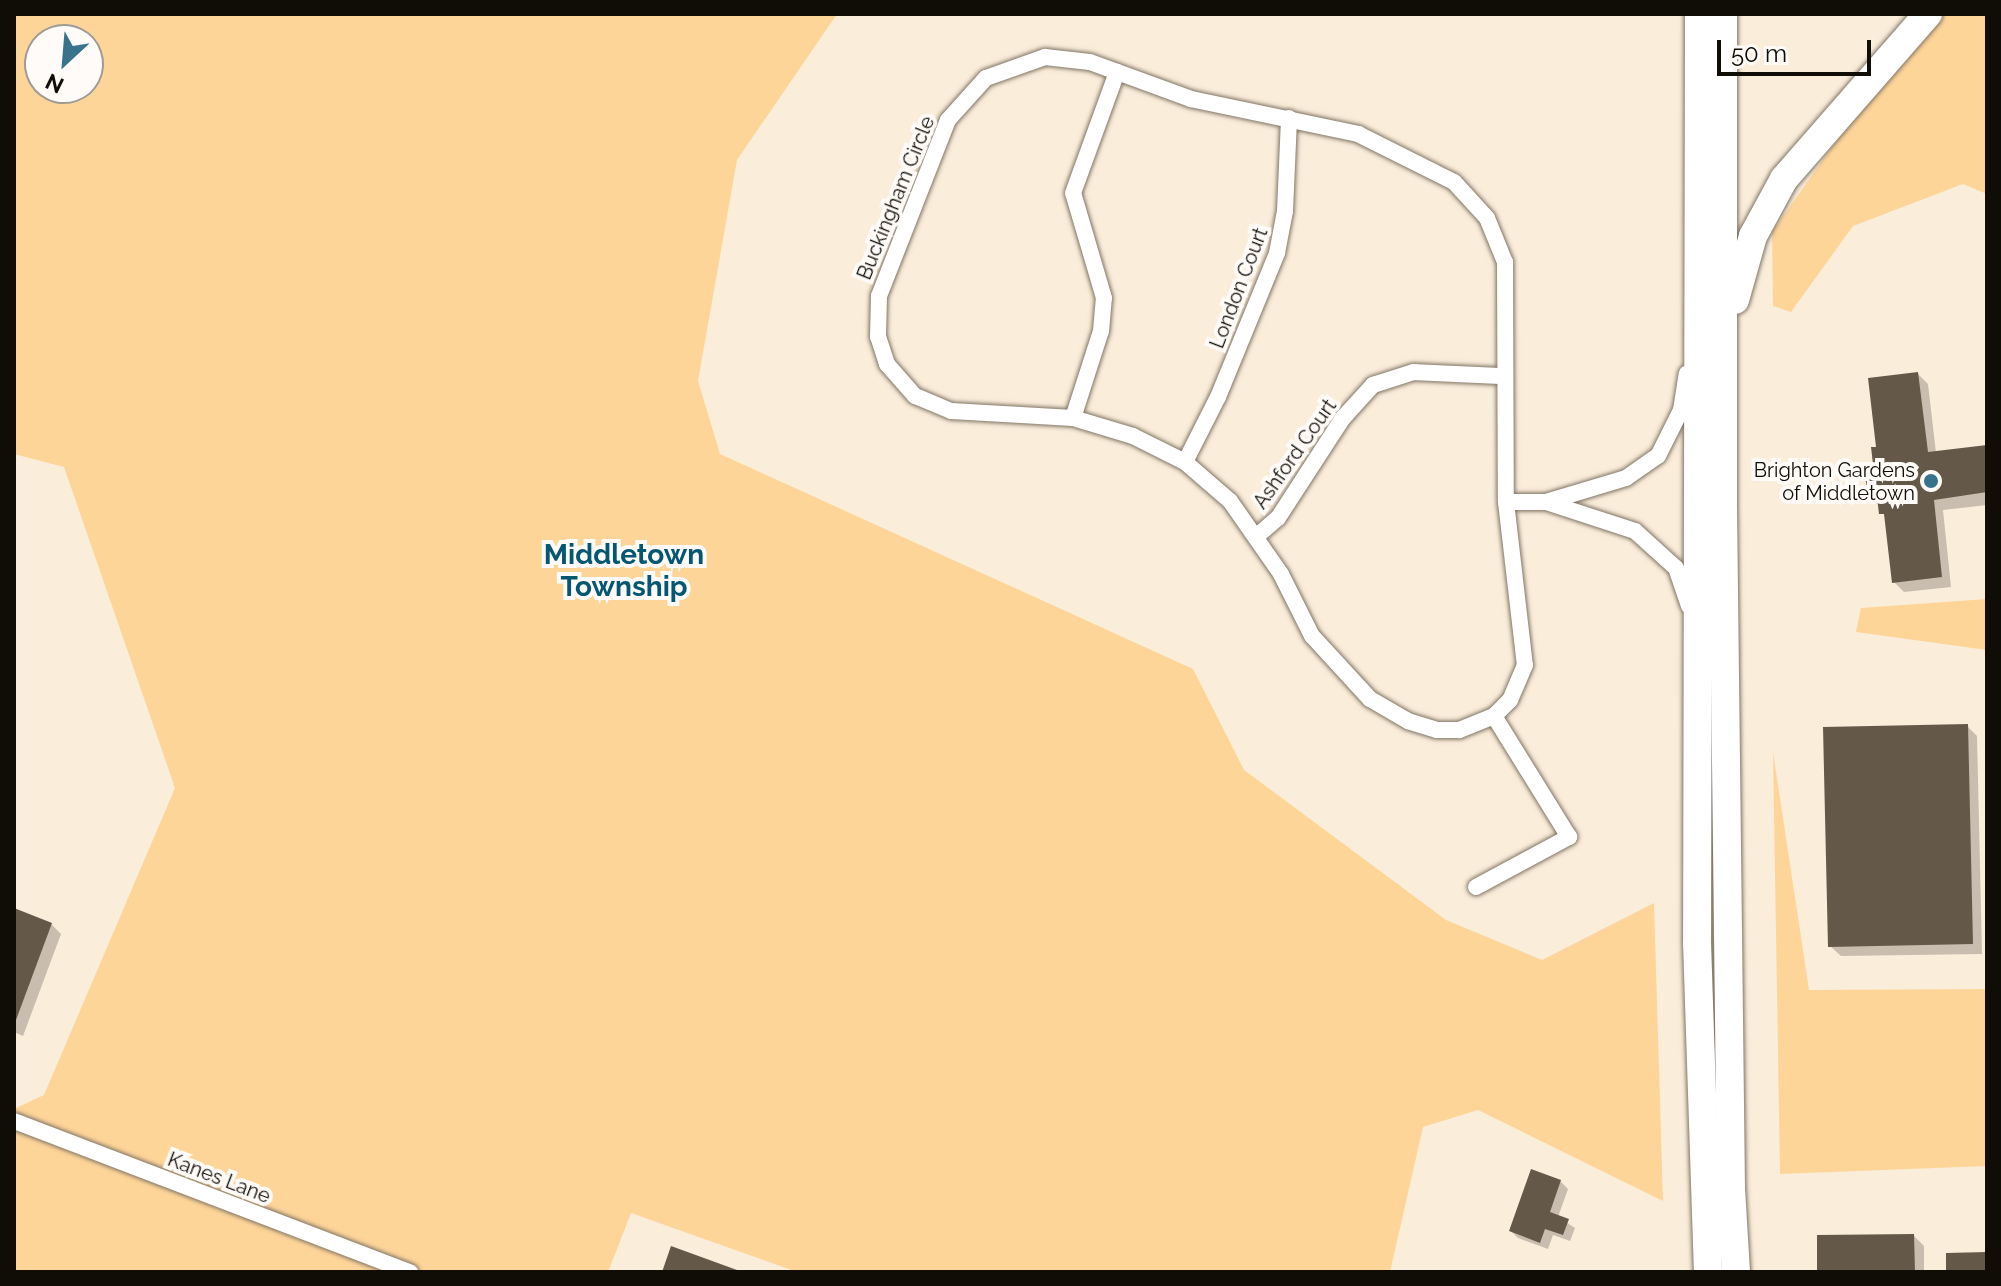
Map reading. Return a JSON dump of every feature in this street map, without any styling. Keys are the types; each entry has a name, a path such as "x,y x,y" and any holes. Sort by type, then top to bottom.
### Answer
{"highway":[{"path":"1699,14 1697,942 1708,1272"},
{"path":"1723,14 1729,1082 1736,1272"},
{"path":"1724,360 1740,277 1767,207 1818,135 1928,14"}],"street":[{"name":"Buckingham Circle","path":"1045,57 1090,62 1191,99 1289,118 1382,143 1470,195 1499,239 1505,262 1503,376 1506,502 1525,665 1510,700 1494,716 1459,730 1437,730 1408,721 1370,699 1312,636 1257,536 1230,501 1185,462 1133,436 1073,418 965,413 915,396 900,383 882,351 879,296 942,132 971,91 1005,69 1045,57"},
{"path":"1073,418 1101,331 1104,298 1073,193 1117,72"},
{"name":"London Court","path":"1185,462 1218,397 1277,253 1285,211 1289,118"},
{"path":"1546,502 1626,478 1658,456 1681,410 1697,312"},
{"name":"Ashford Court","path":"1257,536 1278,518 1343,418 1373,385 1414,372 1503,376"},
{"path":"1506,502 1546,502 1608,519 1659,548 1685,586 1698,659"},
{"path":"1476,887 1569,837 1494,716"},
{"name":"Kanes Lane","path":"14,1121 410,1272"}],"shaded area":[{"path":"14,14 837,14 737,160 698,381 720,454 1193,669 1244,770 1446,920 1542,960 1654,903 1663,1201 1478,1110 1423,1127 1390,1272 797,1272 631,1213 608,1272 14,1272 14,1109 44,1095 175,788 64,467 14,454"},
{"path":"1926,14 1987,14 1987,194 1963,184 1853,226 1791,312 1773,306 1772,232"},
{"path":"1987,599 1987,650 1856,632 1861,608"},
{"path":"1773,752 1809,990 1987,989 1987,1166 1780,1174"}],"building":[{"name":"Brighton Gardens of Middletown","path":"1918,372 1928,452 1987,445 1987,492 1934,500 1942,577 1892,583 1884,514 1879,514 1876,489 1867,490 1865,474 1874,473 1871,447 1876,447 1868,378"},
{"path":"1968,724 1973,944 1828,947 1823,727"},
{"path":"14,908 52,923 16,1020 14,1020"},
{"path":"1531,1169 1561,1180 1550,1212 1569,1219 1563,1235 1545,1229 1540,1243 1509,1231"},
{"path":"1914,1234 1915,1272 1817,1272 1817,1235"},
{"path":"671,1246 737,1270 737,1272 662,1272"},
{"path":"1987,1252 1987,1272 1946,1272 1946,1253"}],"place":[{"name":"Brighton Gardens of Middletown","path":"1931,481"}],"district":[{"name":"Middletown Township","path":"624,571"}]}
